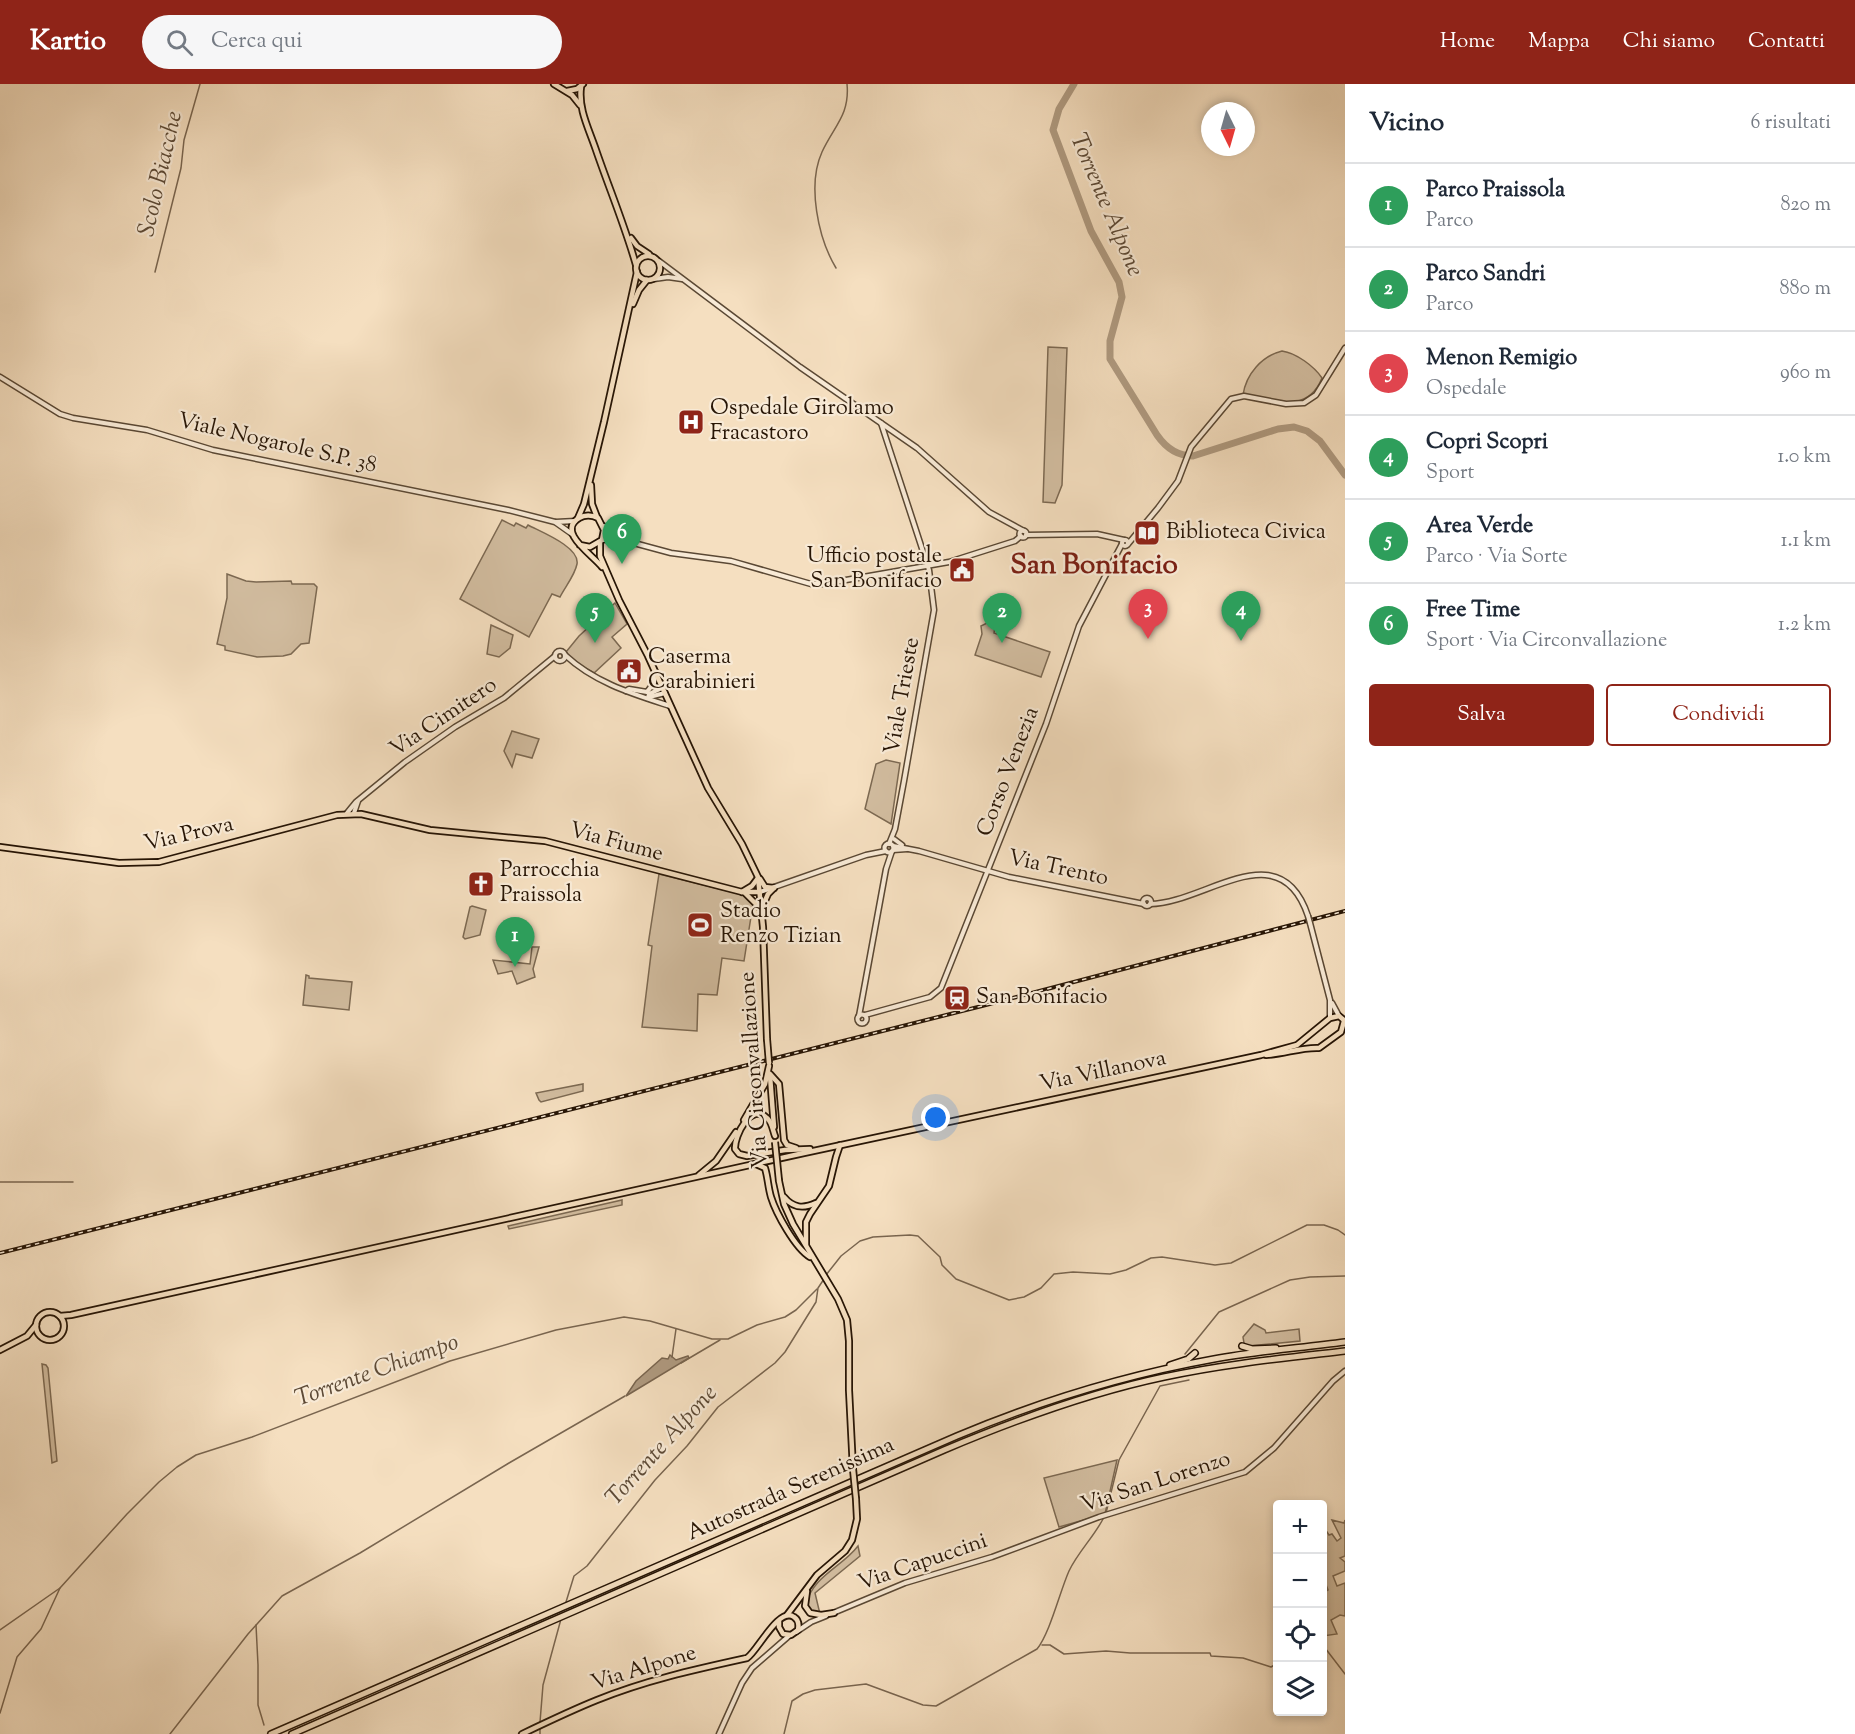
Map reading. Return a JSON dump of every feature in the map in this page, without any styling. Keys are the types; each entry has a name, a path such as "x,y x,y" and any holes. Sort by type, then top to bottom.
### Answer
{"highway":[{"name":"Autostrada Serenissima","path":"271,1734 983,1425 1054,1399 1159,1370 1235,1356 1345,1342"},
{"path":"1242,1346 1250,1349 1292,1349"},
{"name":"Autostrada Serenissima","path":"292,1734 973,1438 1062,1404 1134,1384 1196,1371 1345,1351"},
{"path":"1159,1370 1188,1359 1195,1353"}],"main road":[{"path":"554,84 572,95 580,105 616,210 626,231 637,272 590,479 572,534 580,545 590,547 601,541 604,533 604,526 592,504 590,479"},
{"path":"564,91 573,91 582,85"},
{"path":"580,105 582,85"},
{"path":"626,231 637,246 659,261 661,269 639,290 629,312"},
{"path":"636,265 640,258 651,255"},
{"path":"637,272 641,278 650,280"},
{"path":"577,519 588,515 598,518"},
{"name":"Via Circonvallazione","path":"601,541 599,551 605,569 708,788 742,844 758,877 771,1098 779,1181 793,1224 812,1258"},
{"name":"Via Circonvallazione","path":"580,545 605,569"},
{"name":"Via Fiume","path":"347,813 452,833 545,841 742,892 760,892"},
{"name":"Via Prova","path":"0,847 119,863 159,862 347,813"},
{"path":"758,877 765,886 774,888 768,894 761,910 742,892 752,886 758,877"},
{"path":"1330,1018 1339,1016 1345,1021 1343,1029 1337,1035"},
{"name":"Via Villanova","path":"821,1149 1261,1055 1296,1045 1330,1018"},
{"path":"1337,1035 1345,1034"},
{"name":"Via Villanova","path":"1261,1055 1312,1047 1319,1048 1337,1035"},
{"path":"1308,1036 1308,1043 1312,1047"},
{"path":"697,1176 716,1161 759,1095 767,1080 769,1064"},
{"path":"770,1074 779,1084 784,1140 790,1146 801,1149"},
{"path":"759,1095 767,1095 771,1098"},
{"path":"775,1139 770,1121 761,1114 752,1115 738,1134 735,1149 739,1154 747,1156 785,1150 821,1149"},
{"path":"793,1224 799,1227 806,1222 829,1186 840,1145"},
{"path":"828,1148 836,1157"},
{"path":"25,1338 33,1331 39,1317 47,1312 60,1316 82,1312 821,1149"},
{"path":"754,1164 765,1168 775,1206 798,1246 812,1258 819,1268 844,1312 849,1328 849,1390 857,1519 852,1540 844,1551 817,1575 788,1615 779,1621 781,1631"},
{"path":"782,1194 790,1204 800,1207 818,1201"},
{"path":"806,1222 806,1248"},
{"path":"0,1350 35,1335 48,1340 56,1339 62,1333 64,1324 70,1317 82,1312"},
{"path":"60,1316 64,1324"},
{"path":"36,1325 37,1332 42,1337"},
{"path":"809,1586 805,1599 807,1610 814,1615 834,1613"},
{"path":"770,1632 793,1633 799,1627 796,1606"},
{"path":"788,1615 797,1620"},
{"name":"Via Alpone","path":"523,1734 596,1700 637,1685 747,1658 753,1654 763,1637 779,1621"}],"street":[{"path":"659,261 801,367 917,448 989,512 1014,525 1024,534"},
{"path":"650,280 668,277 683,279"},
{"path":"601,541 619,539 671,553 731,561 811,584 823,584 959,559 1015,541 1024,534 1087,534 1114,537 1124,543 1135,535 1158,508 1180,476 1189,452 1231,399 1244,396 1298,404 1314,398 1345,348"},
{"name":"Viale Nogarole S.P. 38","path":"0,377 60,414 73,418 147,430 213,450 508,510 555,522"},
{"name":"Viale Trieste","path":"864,1016 860,1002 933,619 934,599 928,566 881,423"},
{"path":"888,444 890,429"},
{"path":"890,436 897,434"},
{"path":"555,522 577,519"},
{"path":"555,522 572,534"},
{"path":"604,526 619,539"},
{"name":"Corso Venezia","path":"864,1016 930,997 938,992 944,983 1046,724 1079,626 1124,543"},
{"path":"573,664 558,659 560,651 573,664 597,680 671,706"},
{"name":"Via Cimitero","path":"347,813 350,807 423,748 504,698 548,663 565,655"},
{"path":"626,691 629,689 647,692 654,683 655,674"},
{"path":"648,698 650,694 663,691"},
{"path":"354,813 358,801"},
{"name":"Viale Trieste","path":"889,849 894,839 894,831"},
{"path":"894,839 905,847"},
{"name":"Via Trento","path":"889,849 905,847 1009,877 1144,902 1148,906 1151,903 1165,904 1242,876 1268,875 1277,878 1293,889 1304,903 1330,1000"},
{"path":"873,854 889,849"},
{"name":"Via Trento","path":"889,849 910,849"},
{"name":"Via Fiume","path":"760,892 889,849"},
{"path":"1330,1000 1339,1016"},
{"path":"1330,1000 1330,1018"},
{"name":"Via San Lorenzo","path":"1045,1537 1099,1517 1245,1472 1274,1448 1333,1381 1345,1371"},
{"name":"Via Capuccini","path":"719,1734 742,1683 752,1668 780,1643 811,1622 905,1583 992,1557 1045,1537"},
{"name":"Via Capuccini","path":"797,1620 811,1622"},
{"path":"780,1643 781,1631"}],"shaded area":[{"path":"1048,347 1067,348 1062,485 1055,503 1043,502"},
{"path":"1282,351 1299,357 1319,373 1322,378 1316,390 1308,397 1288,402 1243,395 1251,373 1256,367 1268,357"},
{"path":"502,520 514,526 516,523 526,528 528,525 550,536 566,546 576,558 576,568 570,581 560,597 552,594 529,637 460,599"},
{"path":"227,574 246,581 291,581 292,584 314,584 317,587 309,643 301,644 291,654 257,657 225,650 225,646 217,644 227,598"},
{"path":"615,603 627,624 612,637 621,648 594,673 573,661 566,652 579,636"},
{"path":"989,622 995,626 994,633 1050,652 1041,677 975,655 982,634 981,626"},
{"path":"491,625 513,635 510,648 499,657 487,654"},
{"path":"512,731 539,739 532,758 516,754 512,767 504,751"},
{"path":"886,760 900,763 891,824 865,809 876,764"},
{"path":"659,874 740,894 753,904 744,961 722,958 717,995 698,994 697,1031 642,1027 652,946 648,945"},
{"path":"472,906 486,910 480,935 465,939 463,937"},
{"path":"532,947 539,947 533,969 535,977 517,984 512,971 498,974 493,960 530,964"},
{"path":"306,975 309,978 352,982 349,1010 303,1005"},
{"path":"583,1084 583,1091 541,1102 536,1093"},
{"path":"622,1200 622,1205 509,1229 508,1226"},
{"path":"1254,1324 1266,1333 1299,1329 1300,1341 1248,1346 1244,1343 1243,1337"},
{"path":"670,1355 676,1360 688,1356 689,1358 626,1396 636,1381 662,1358 668,1359"},
{"path":"42,1364 48,1368 57,1461 52,1463"},
{"path":"1117,1460 1105,1514 1059,1527 1044,1478"},
{"path":"1332,1520 1344,1523 1345,1520 1345,1556 1340,1558 1345,1562 1345,1571 1333,1576 1337,1586 1345,1583 1345,1616 1340,1615 1331,1620 1337,1634 1327,1635 1327,1532 1329,1535 1332,1534 1337,1541 1341,1538"},
{"path":"858,1546 860,1556 815,1593 820,1614 810,1610 806,1604 815,1586"}],"waterway":[{"name":"Scolo Biacche","path":"155,272 181,168 184,140 200,84"},
{"path":"836,268 820,227 815,180 822,152 844,112 847,84"},
{"name":"Torrente Alpone","path":"1074,84 1059,109 1053,130 1091,231 1119,282 1122,297 1110,341 1110,359 1157,435 1172,450 1182,455 1193,456 1278,429 1294,427 1307,431 1320,441 1345,475"},
{"path":"0,1182 73,1182"},
{"name":"Torrente Alpone","path":"826,1275 841,1256 860,1241 873,1237 918,1236 940,1257 942,1265 956,1279 1009,1300 1024,1297 1041,1288 1054,1274 1073,1272 1110,1274 1126,1270 1151,1258 1162,1257 1215,1265 1231,1263 1307,1225 1324,1225 1345,1235"},
{"path":"1185,1354 1219,1312 1290,1280 1345,1276"},
{"name":"Torrente Alpone","path":"566,1602 574,1576 587,1566 655,1480 687,1446 718,1407 775,1363 785,1352 816,1302 818,1288 824,1279"},
{"name":"Torrente Chiampo","path":"0,1630 60,1588 159,1482 196,1455 252,1437 450,1361 556,1330 624,1317 650,1321 712,1339 728,1339 757,1325 785,1317 796,1310 817,1289"},
{"path":"672,1357 676,1329"},
{"path":"681,1363 720,1340"},
{"path":"1106,1513 1119,1460 1160,1386 1189,1380"},
{"path":"170,1734 248,1634 282,1596 360,1553 625,1396"},
{"path":"784,1734 792,1701 803,1694 815,1690 866,1684 923,1705 936,1706 1037,1649 1050,1623 1069,1571 1103,1519"},
{"path":"0,1713 17,1657 41,1629 60,1588"},
{"name":"Torrente Alpone","path":"540,1722 543,1685 561,1619"},
{"path":"256,1625 258,1705 264,1725"},
{"path":"1042,1645 1050,1645 1064,1654 1106,1651 1210,1653 1211,1656 1243,1658 1273,1666"},
{"path":"1327,1651 1345,1674"},
{"name":"Torrente Alpone","path":"540,1727 540,1734"}],"railway":[{"path":"0,1253 982,1006 1345,911"}],"place":[{"name":"Ospedale Girolamo Fracastoro","path":"691,422"},
{"name":"Biblioteca Civica","path":"1147,533"},
{"name":"Free Time","path":"622,564"},
{"name":"Ufficio postale San Bonifacio","path":"962,570"},
{"name":"Menon Remigio","path":"1148,639"},
{"name":"Copri Scopri","path":"1241,641"},
{"name":"Area Verde","path":"595,643"},
{"name":"Parco Sandri","path":"1002,643"},
{"name":"Caserma Carabinieri","path":"629,671"},
{"name":"Parrocchia Praissola","path":"481,884"},
{"name":"Stadio Renzo Tizian","path":"700,925"},
{"name":"Parco Praissola","path":"515,967"},
{"name":"San Bonifacio","path":"957,998"}],"district":[{"name":"San Bonifacio","path":"1094,566"}]}
